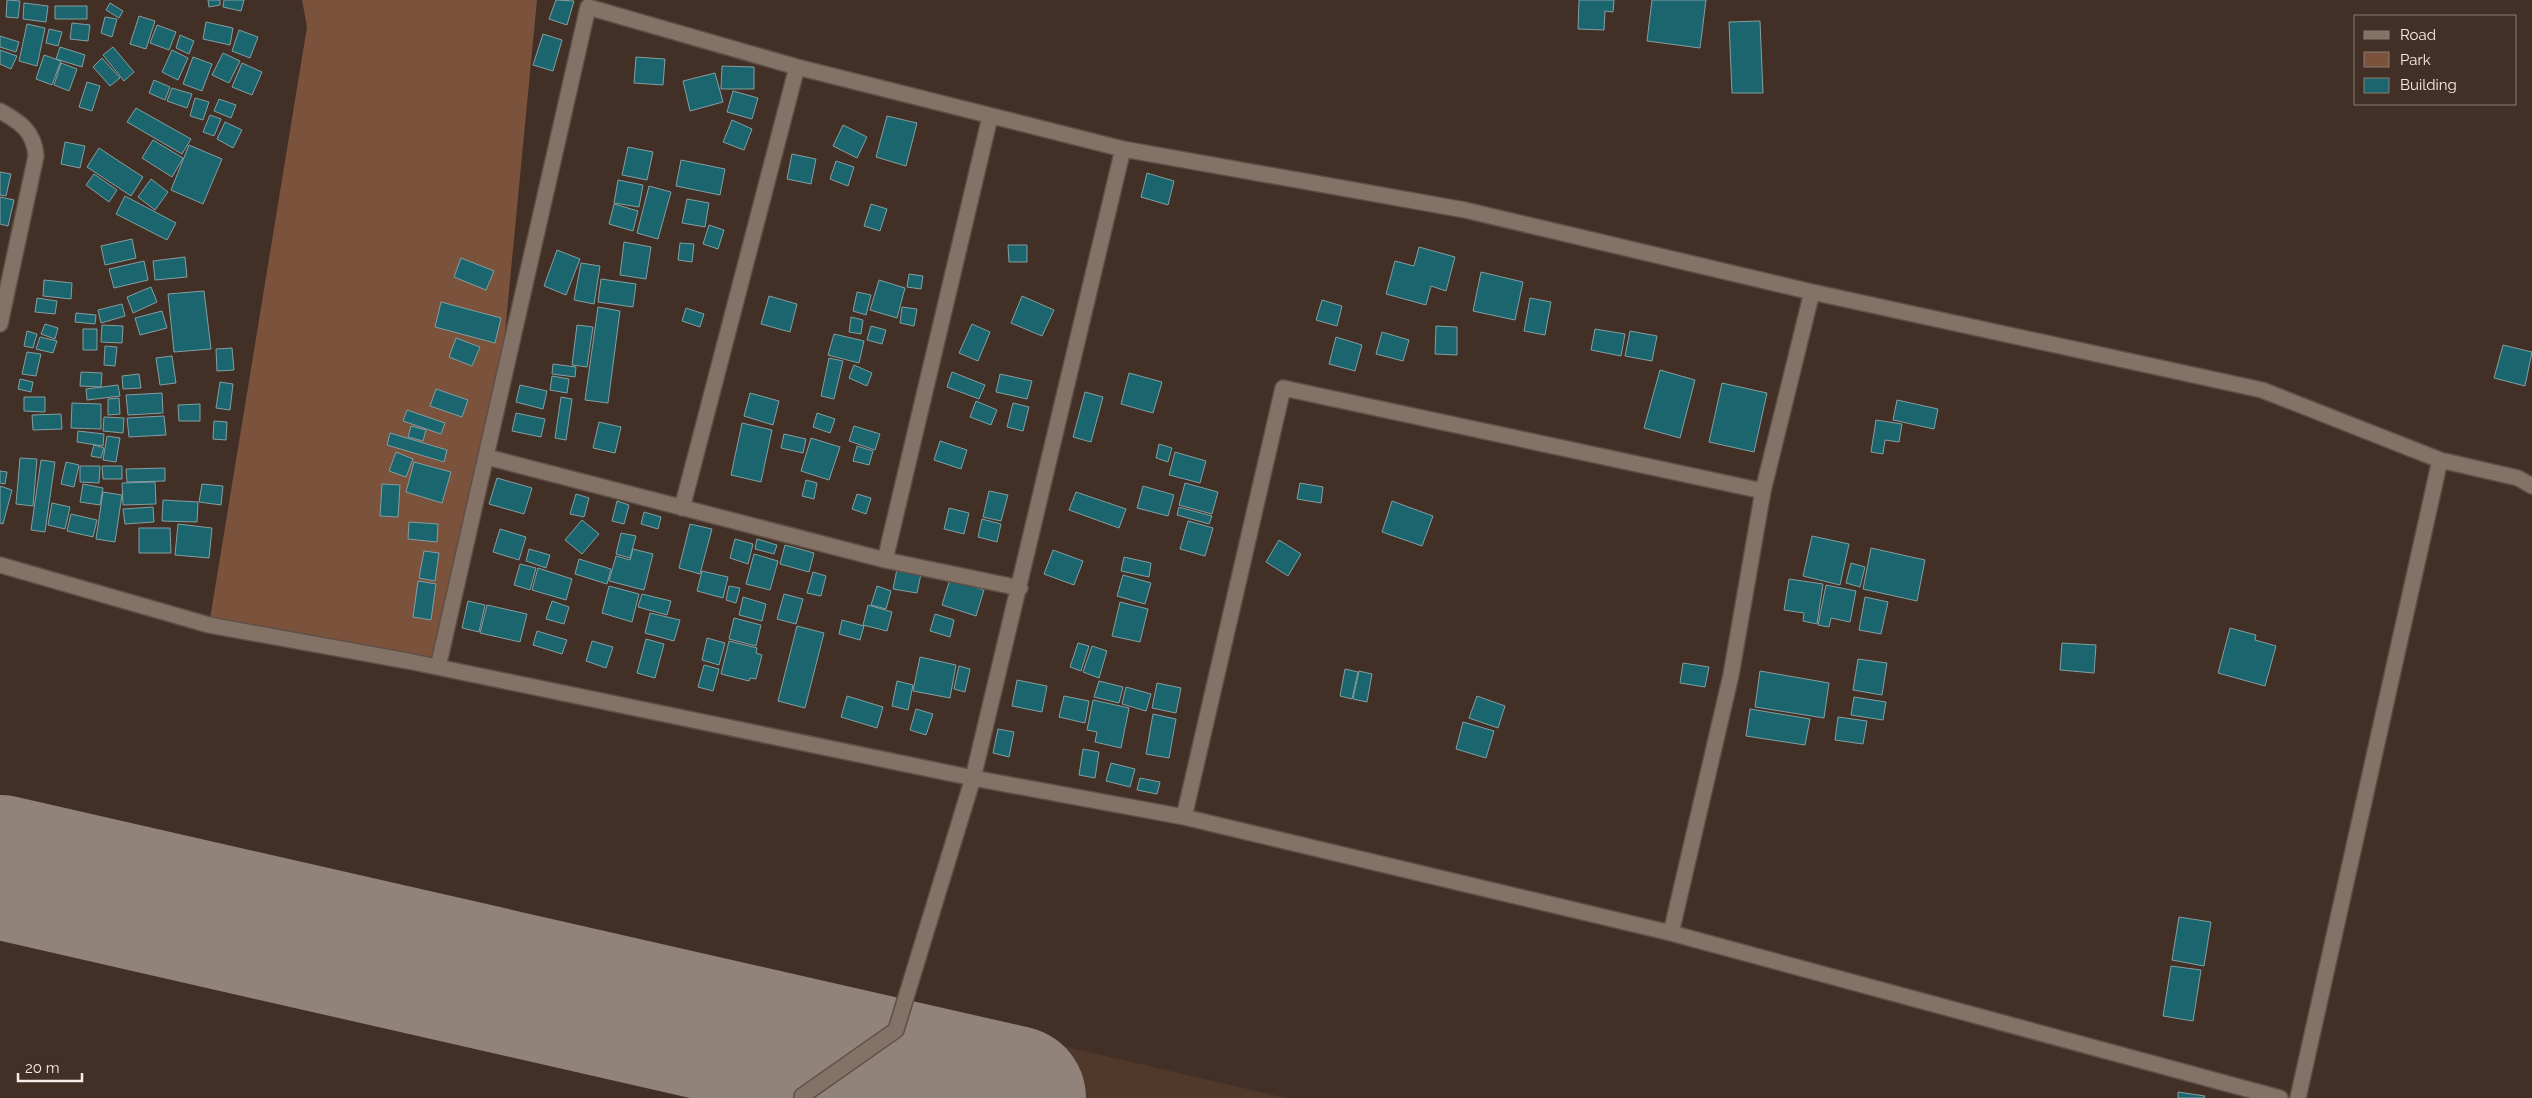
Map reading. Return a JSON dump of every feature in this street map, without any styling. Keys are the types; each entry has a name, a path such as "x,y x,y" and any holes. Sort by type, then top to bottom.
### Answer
{"street":[{"path":"438,667 588,8 797,67 1123,149 1465,210 1812,292 2262,390 2440,460 2518,478 2532,486"},
{"path":"682,508 797,67"},
{"path":"0,111 20,122 30,133 35,145 36,156 0,324"},
{"path":"885,560 990,117"},
{"path":"802,1098 802,1096 896,1030 973,778 1020,588 1123,149"},
{"path":"1672,933 1731,675 1763,490 1812,292"},
{"path":"1184,817 1282,388 1763,490"},
{"path":"487,456 885,560 1020,588"},
{"path":"2298,1098 2440,460"},
{"path":"0,565 209,624 438,667 973,778 1184,817 1672,933 2280,1098"}],"shaded area":[{"path":"0,799 1286,1098 725,1098 0,929"}],"green space":[{"path":"302,0 537,0 504,343 432,661 209,625 307,27"}],"building":[{"path":"7,0 20,1 18,18 6,17"},
{"path":"208,0 220,0 220,5 209,7"},
{"path":"224,0 244,0 241,11 223,7"},
{"path":"556,0 574,1 567,25 549,19"},
{"path":"1579,0 1614,0 1613,12 1605,11 1604,30 1578,29"},
{"path":"1652,0 1706,0 1700,48 1647,41"},
{"path":"24,3 48,6 46,22 23,19"},
{"path":"110,3 123,11 119,18 106,10"},
{"path":"55,6 87,6 87,19 55,19"},
{"path":"139,16 155,21 146,49 130,44"},
{"path":"105,17 117,19 112,37 101,33"},
{"path":"1760,21 1763,93 1732,93 1729,22"},
{"path":"206,22 233,28 230,45 203,39"},
{"path":"72,23 90,25 88,41 70,39"},
{"path":"27,24 45,28 37,66 19,61"},
{"path":"157,25 176,32 169,50 150,43"},
{"path":"49,29 62,32 58,46 46,43"},
{"path":"239,30 258,37 250,58 232,51"},
{"path":"543,34 562,40 553,71 533,65"},
{"path":"180,35 194,41 189,54 176,48"},
{"path":"0,36 19,42 16,52 0,47"},
{"path":"60,47 85,55 82,67 56,59"},
{"path":"113,47 134,72 124,81 103,55"},
{"path":"0,50 17,56 11,69 0,64"},
{"path":"172,50 188,58 178,80 162,72"},
{"path":"223,53 240,61 229,83 212,75"},
{"path":"44,55 61,61 52,85 36,79"},
{"path":"193,57 212,64 202,91 183,84"},
{"path":"636,57 665,59 663,85 634,83"},
{"path":"102,58 120,78 110,86 93,67"},
{"path":"61,63 77,69 69,91 54,85"},
{"path":"242,63 262,72 252,95 232,87"},
{"path":"722,66 754,67 754,89 721,89"},
{"path":"715,73 723,102 690,111 683,81"},
{"path":"154,80 170,87 165,100 149,93"},
{"path":"87,82 100,86 92,111 79,107"},
{"path":"172,88 192,94 187,108 167,101"},
{"path":"733,91 758,98 752,119 727,112"},
{"path":"195,98 209,102 203,120 190,116"},
{"path":"219,99 236,105 231,118 214,111"},
{"path":"136,108 191,139 182,154 127,122"},
{"path":"210,115 221,119 214,136 203,132"},
{"path":"887,116 917,123 906,166 876,157"},
{"path":"732,120 752,129 744,150 723,142"},
{"path":"225,122 242,130 233,148 217,139"},
{"path":"843,125 867,137 857,158 833,146"},
{"path":"153,140 183,158 172,177 142,158"},
{"path":"65,142 85,146 80,168 61,164"},
{"path":"189,145 222,159 203,204 171,190"},
{"path":"628,147 653,152 647,180 622,175"},
{"path":"99,148 143,177 131,196 87,167"},
{"path":"792,154 816,159 811,184 787,179"},
{"path":"681,160 725,169 720,195 676,186"},
{"path":"836,161 854,167 848,186 830,179"},
{"path":"0,172 11,174 6,196 0,195"},
{"path":"1147,173 1174,181 1168,205 1141,197"},
{"path":"94,174 117,190 109,202 86,185"},
{"path":"151,179 168,192 155,210 138,197"},
{"path":"618,180 643,185 639,207 614,203"},
{"path":"649,186 671,192 658,239 637,233"},
{"path":"125,196 176,223 167,240 116,214"},
{"path":"0,197 14,200 8,226 0,224"},
{"path":"687,199 709,203 705,227 682,223"},
{"path":"614,204 638,211 633,231 609,224"},
{"path":"871,204 887,209 880,231 864,226"},
{"path":"709,225 724,230 718,249 703,244"},
{"path":"132,239 136,258 105,265 101,246"},
{"path":"624,242 651,247 646,279 620,275"},
{"path":"680,243 694,244 692,262 678,260"},
{"path":"1008,245 1027,245 1027,262 1009,262"},
{"path":"1419,247 1455,257 1446,291 1431,286 1426,305 1386,294 1395,261 1414,266"},
{"path":"557,250 580,259 566,295 544,286"},
{"path":"185,257 187,277 155,280 153,261"},
{"path":"461,258 494,271 486,290 454,277"},
{"path":"144,261 148,280 114,288 109,269"},
{"path":"581,263 600,266 594,304 574,300"},
{"path":"1481,272 1523,282 1515,320 1473,311"},
{"path":"909,274 923,276 921,289 907,287"},
{"path":"601,279 636,284 633,307 598,302"},
{"path":"44,280 72,283 71,299 43,296"},
{"path":"879,280 905,288 897,318 870,310"},
{"path":"151,287 157,302 133,313 127,297"},
{"path":"204,291 211,349 174,352 168,294"},
{"path":"857,292 871,295 866,315 853,311"},
{"path":"769,296 797,304 790,332 761,324"},
{"path":"1022,296 1054,310 1042,336 1011,323"},
{"path":"37,298 57,301 55,314 35,312"},
{"path":"1530,298 1551,302 1545,335 1524,331"},
{"path":"1322,300 1342,306 1337,326 1316,320"},
{"path":"441,302 501,318 495,343 435,327"},
{"path":"122,304 125,316 101,323 98,310"},
{"path":"598,307 620,311 608,403 585,400"},
{"path":"902,307 917,309 914,326 900,323"},
{"path":"686,308 704,314 700,327 682,321"},
{"path":"162,311 167,328 140,335 135,318"},
{"path":"76,313 96,315 95,324 75,322"},
{"path":"851,317 863,320 861,334 849,332"},
{"path":"45,324 58,328 55,339 41,334"},
{"path":"972,324 990,332 978,361 959,353"},
{"path":"102,325 123,326 122,343 101,342"},
{"path":"577,325 593,327 587,367 572,365"},
{"path":"871,326 886,330 882,344 867,340"},
{"path":"1436,326 1457,327 1457,355 1435,354"},
{"path":"83,329 97,329 97,350 83,350"},
{"path":"1595,329 1625,334 1621,356 1591,350"},
{"path":"27,331 37,334 33,348 24,346"},
{"path":"1630,331 1657,336 1652,361 1625,356"},
{"path":"1382,332 1409,340 1403,361 1376,354"},
{"path":"834,334 864,341 859,363 828,355"},
{"path":"40,337 57,341 53,353 36,349"},
{"path":"1336,337 1362,345 1355,371 1329,364"},
{"path":"456,338 480,347 472,366 449,357"},
{"path":"2503,345 2532,352 2525,386 2494,378"},
{"path":"105,346 117,347 115,366 104,365"},
{"path":"232,348 234,370 217,371 216,349"},
{"path":"27,352 41,354 36,376 22,374"},
{"path":"172,356 176,383 160,385 156,358"},
{"path":"829,358 843,361 834,399 821,396"},
{"path":"553,364 576,367 575,377 552,374"},
{"path":"854,365 872,373 867,386 849,378"},
{"path":"1660,370 1695,380 1680,438 1644,428"},
{"path":"81,372 102,373 101,387 80,386"},
{"path":"952,372 985,385 979,399 947,387"},
{"path":"1129,373 1162,382 1153,413 1121,404"},
{"path":"139,374 141,388 123,389 122,376"},
{"path":"1000,374 1032,381 1027,399 996,392"},
{"path":"552,376 569,379 567,393 550,390"},
{"path":"20,379 33,382 31,392 18,389"},
{"path":"220,382 233,384 230,410 216,408"},
{"path":"1722,383 1767,393 1754,452 1709,442"},
{"path":"118,385 120,396 87,400 86,389"},
{"path":"520,385 547,391 543,409 516,402"},
{"path":"436,389 468,400 462,417 430,406"},
{"path":"1085,392 1103,397 1091,442 1073,437"},
{"path":"162,393 163,413 128,415 126,395"},
{"path":"750,393 779,401 773,425 744,416"},
{"path":"24,397 45,397 45,412 24,411"},
{"path":"561,397 572,399 566,440 555,438"},
{"path":"119,398 120,414 108,415 108,399"},
{"path":"1897,400 1938,409 1934,429 1893,420"},
{"path":"976,401 997,410 991,425 970,417"},
{"path":"72,403 101,404 101,429 71,428"},
{"path":"1013,403 1029,407 1023,431 1007,427"},
{"path":"200,404 200,421 179,421 178,405"},
{"path":"407,410 445,423 441,434 403,421"},
{"path":"516,413 545,419 541,437 512,431"},
{"path":"817,413 835,419 830,433 813,427"},
{"path":"61,414 62,429 33,430 32,415"},
{"path":"164,416 166,435 129,437 127,418"},
{"path":"104,417 124,418 123,433 103,431"},
{"path":"1876,420 1902,424 1899,442 1885,440 1883,454 1871,452"},
{"path":"214,421 227,422 226,440 213,439"},
{"path":"599,422 621,427 615,453 593,448"},
{"path":"742,423 772,430 761,482 731,475"},
{"path":"411,426 426,430 423,441 408,437"},
{"path":"854,426 880,434 875,450 849,441"},
{"path":"78,431 104,434 103,446 77,442"},
{"path":"390,433 447,450 444,462 387,445"},
{"path":"784,434 806,439 803,453 781,448"},
{"path":"107,436 120,438 116,462 103,460"},
{"path":"811,438 840,447 829,480 801,471"},
{"path":"940,441 967,450 961,469 934,460"},
{"path":"1159,444 1172,448 1168,462 1156,458"},
{"path":"94,445 104,448 101,458 91,456"},
{"path":"857,446 873,451 869,465 853,461"},
{"path":"396,452 413,459 406,477 389,471"},
{"path":"1175,452 1206,461 1200,483 1169,475"},
{"path":"20,458 37,459 33,506 16,504"},
{"path":"41,460 55,462 45,532 31,530"},
{"path":"66,462 79,465 74,487 61,484"},
{"path":"414,462 451,472 442,503 406,492"},
{"path":"80,466 100,466 99,483 80,482"},
{"path":"102,466 122,466 122,479 103,479"},
{"path":"165,468 165,481 127,482 126,469"},
{"path":"0,471 7,472 5,484 0,483"},
{"path":"497,478 532,488 524,514 489,504"},
{"path":"806,480 817,483 814,499 802,496"},
{"path":"155,482 156,504 123,505 122,483"},
{"path":"1185,483 1218,492 1212,514 1179,505"},
{"path":"1300,483 1323,487 1321,503 1297,499"},
{"path":"83,484 103,488 100,505 80,502"},
{"path":"202,484 223,486 221,505 199,502"},
{"path":"382,484 400,485 398,517 380,516"},
{"path":"0,486 12,490 3,524 0,523"},
{"path":"1143,486 1174,495 1168,516 1137,508"},
{"path":"989,491 1008,495 1001,521 983,517"},
{"path":"103,492 122,495 115,542 96,539"},
{"path":"1076,492 1126,509 1119,528 1069,510"},
{"path":"576,494 589,498 584,517 570,514"},
{"path":"857,494 871,498 866,514 852,509"},
{"path":"163,500 198,502 197,522 162,521"},
{"path":"617,501 629,505 624,524 612,521"},
{"path":"1392,501 1433,516 1422,546 1382,532"},
{"path":"52,503 70,507 65,529 48,525"},
{"path":"153,507 154,522 125,524 123,509"},
{"path":"1179,507 1212,516 1209,524 1177,515"},
{"path":"949,508 969,513 964,534 944,529"},
{"path":"644,512 661,517 658,529 641,524"},
{"path":"71,514 97,520 93,537 67,531"},
{"path":"982,519 1001,524 997,542 978,537"},
{"path":"582,520 599,534 582,554 565,540"},
{"path":"1188,521 1213,528 1205,556 1180,549"},
{"path":"409,522 438,524 437,542 408,539"},
{"path":"178,524 212,528 209,558 175,555"},
{"path":"690,524 712,529 700,574 679,568"},
{"path":"139,528 170,528 171,553 139,553"},
{"path":"500,529 526,537 519,560 493,552"},
{"path":"621,533 636,536 630,558 616,554"},
{"path":"1812,536 1849,544 1840,585 1803,576"},
{"path":"735,539 753,544 748,564 730,558"},
{"path":"757,539 777,545 774,554 755,549"},
{"path":"1279,540 1301,554 1288,576 1266,562"},
{"path":"785,545 814,553 809,572 780,564"},
{"path":"1871,548 1925,560 1917,601 1863,589"},
{"path":"529,549 550,555 546,568 526,561"},
{"path":"633,549 653,554 644,590 609,581 616,556 630,560"},
{"path":"1053,550 1083,561 1074,585 1044,574"},
{"path":"424,551 439,553 435,581 419,578"},
{"path":"754,554 778,561 770,590 746,584"},
{"path":"1124,557 1151,563 1149,577 1121,571"},
{"path":"579,559 611,569 607,584 575,574"},
{"path":"1851,563 1865,567 1860,587 1846,583"},
{"path":"520,564 536,568 530,590 514,585"},
{"path":"538,568 572,579 566,600 532,590"},
{"path":"897,569 921,574 917,593 893,589"},
{"path":"702,571 728,577 723,598 697,591"},
{"path":"813,572 826,576 821,596 807,593"},
{"path":"1123,575 1151,583 1145,604 1117,596"},
{"path":"950,579 984,590 976,616 942,605"},
{"path":"1789,579 1823,584 1817,624 1803,621 1804,613 1784,610"},
{"path":"418,581 436,584 431,620 413,617"},
{"path":"1826,585 1856,591 1850,622 1831,618 1829,627 1818,625"},
{"path":"609,586 639,594 632,622 602,613"},
{"path":"729,586 740,588 736,603 726,600"},
{"path":"877,586 891,591 886,609 871,605"},
{"path":"642,594 671,601 667,615 638,607"},
{"path":"784,594 803,599 796,624 777,619"},
{"path":"743,597 766,604 762,621 739,615"},
{"path":"1865,597 1888,602 1881,634 1859,630"},
{"path":"468,601 485,605 479,632 462,628"},
{"path":"552,601 569,607 564,624 546,619"},
{"path":"1120,602 1148,609 1140,642 1112,636"},
{"path":"487,605 527,614 520,642 480,633"},
{"path":"868,605 892,612 887,631 863,625"},
{"path":"650,613 680,620 674,641 645,633"},
{"path":"935,614 954,620 950,637 930,631"},
{"path":"734,618 761,625 756,646 729,639"},
{"path":"842,620 864,626 860,640 839,634"},
{"path":"797,626 824,633 805,708 778,701"},
{"path":"2230,628 2256,635 2255,640 2276,646 2265,686 2218,673"},
{"path":"537,631 567,640 562,654 533,645"},
{"path":"707,638 725,643 719,665 702,660"},
{"path":"646,639 664,644 655,678 637,673"},
{"path":"592,641 613,647 606,668 586,661"},
{"path":"729,641 757,648 756,653 762,655 756,679 750,678 749,681 721,674"},
{"path":"1078,643 1089,646 1081,671 1070,667"},
{"path":"2062,643 2096,645 2094,673 2060,670"},
{"path":"1092,646 1107,651 1099,678 1083,672"},
{"path":"920,657 956,665 950,698 913,691"},
{"path":"1858,659 1887,663 1882,695 1853,690"},
{"path":"1683,663 1709,667 1705,687 1680,683"},
{"path":"704,665 719,669 713,691 698,687"},
{"path":"959,666 970,669 965,692 954,689"},
{"path":"1345,669 1358,672 1352,699 1340,696"},
{"path":"1359,671 1372,674 1367,702 1353,699"},
{"path":"1760,671 1829,683 1824,718 1755,707"},
{"path":"1017,680 1047,686 1042,712 1012,706"},
{"path":"897,681 913,685 908,710 892,706"},
{"path":"1099,681 1123,687 1119,703 1094,697"},
{"path":"1157,683 1181,688 1176,713 1152,708"},
{"path":"1126,687 1151,694 1146,711 1122,704"},
{"path":"847,696 883,707 877,728 841,717"},
{"path":"1064,696 1089,701 1085,723 1059,717"},
{"path":"1477,696 1505,706 1498,728 1469,718"},
{"path":"1854,697 1886,702 1883,720 1851,715"},
{"path":"1093,700 1129,708 1121,748 1095,742 1097,732 1087,730"},
{"path":"916,709 933,714 926,735 910,730"},
{"path":"1750,709 1810,719 1805,745 1746,736"},
{"path":"1153,714 1176,719 1169,758 1146,754"},
{"path":"1838,717 1867,721 1863,744 1835,740"},
{"path":"1463,722 1494,731 1486,758 1456,749"},
{"path":"998,729 1014,732 1009,757 993,753"},
{"path":"1083,749 1099,752 1095,778 1079,775"},
{"path":"1111,763 1135,769 1130,787 1106,781"},
{"path":"1140,778 1160,782 1157,794 1137,790"},
{"path":"2179,917 2211,922 2204,966 2172,960"},
{"path":"2171,966 2201,970 2193,1021 2163,1016"},
{"path":"2178,1092 2205,1096 2204,1098 2178,1098"}],"runway":[{"path":"0,867 1014,1098"}]}
